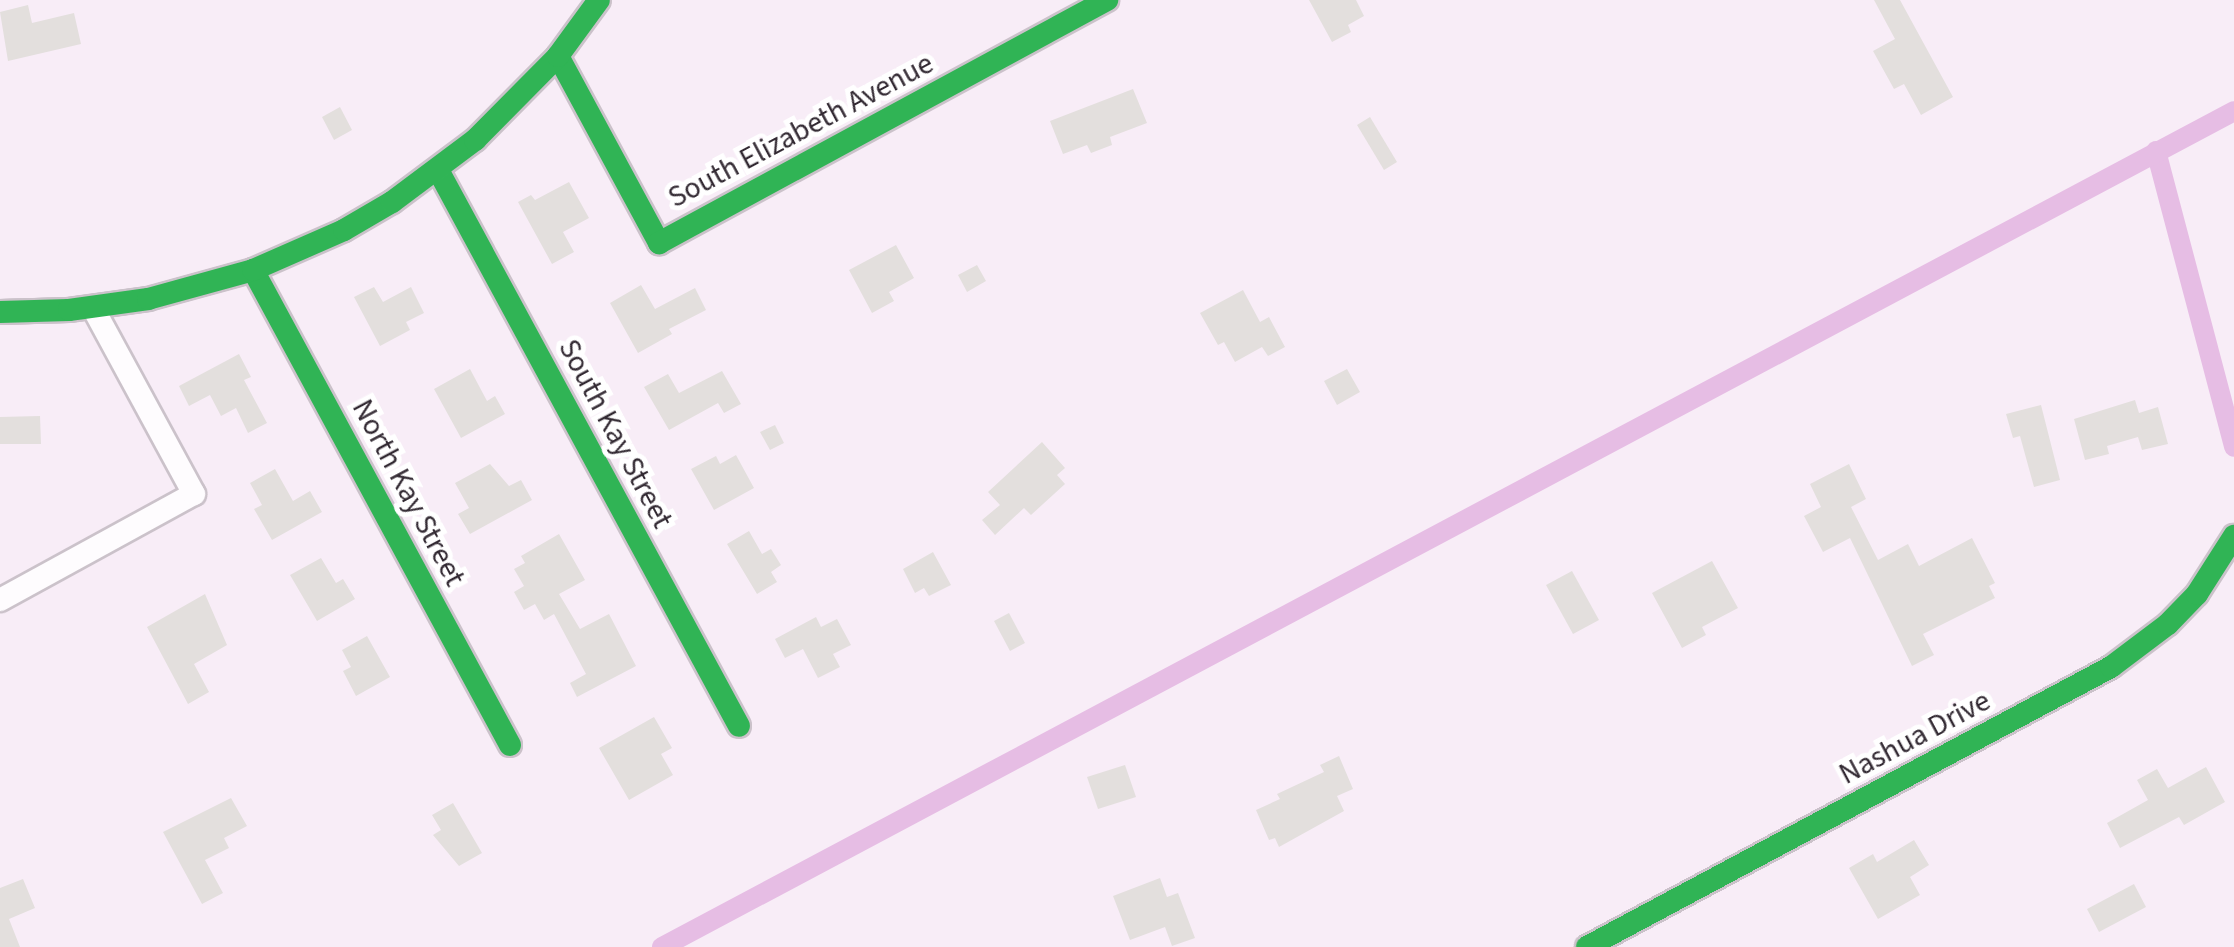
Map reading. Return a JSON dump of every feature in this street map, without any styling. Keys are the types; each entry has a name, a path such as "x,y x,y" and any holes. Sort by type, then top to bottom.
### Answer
{"street":[{"path":"0,312 93,308 148,299 253,270 344,230 438,170 516,102 558,56 600,0"},
{"name":"South Elizabeth Avenue","path":"558,56 659,243 1107,0"},
{"name":"South Kay Street","path":"438,170 740,726"},
{"name":"North Kay Street","path":"253,270 510,745"},
{"path":"0,600 194,494 93,308"},
{"name":"Nashua Drive","path":"1587,947 2111,667 2168,624 2197,594 2234,536"}],"building":[{"path":"1309,0 1356,0 1364,16 1348,25 1351,32 1332,42"},
{"path":"1874,0 1900,0 1953,97 1921,115 1904,84 1894,89 1873,51 1895,39"},
{"path":"28,5 32,23 74,13 81,44 8,61 0,12"},
{"path":"1133,89 1147,123 1110,137 1112,145 1091,153 1087,145 1063,154 1050,121"},
{"path":"340,107 352,130 334,140 322,117"},
{"path":"1370,117 1397,162 1384,170 1357,125"},
{"path":"569,182 589,218 563,232 574,252 552,264 518,202 531,195 535,200"},
{"path":"896,245 914,278 889,292 894,301 872,313 849,270"},
{"path":"977,265 986,281 967,292 958,275"},
{"path":"641,285 655,309 695,288 706,310 669,329 672,334 638,353 610,303"},
{"path":"374,287 383,302 411,287 424,313 406,322 410,330 380,346 354,297"},
{"path":"1243,290 1260,322 1269,317 1285,347 1268,356 1262,347 1235,362 1224,342 1218,345 1200,313"},
{"path":"239,354 251,377 244,380 267,423 248,433 236,408 221,416 210,395 189,406 179,386"},
{"path":"470,369 487,401 495,396 505,414 461,438 434,389"},
{"path":"1347,369 1360,392 1337,405 1324,381"},
{"path":"722,371 741,404 724,413 718,403 669,430 644,387 668,374 679,393"},
{"path":"2135,400 2139,413 2158,407 2168,444 2142,450 2138,437 2107,446 2109,454 2085,460 2074,419"},
{"path":"2041,405 2060,480 2034,487 2020,436 2013,438 2006,414"},
{"path":"40,416 41,444 0,444 0,417"},
{"path":"775,425 784,443 770,450 760,432"},
{"path":"1042,442 1065,468 1057,475 1065,484 1031,515 1024,508 995,535 982,520 1000,505 988,492"},
{"path":"736,455 754,488 714,510 691,469 716,456 720,464"},
{"path":"490,464 509,486 521,480 532,500 470,534 458,514 469,508 455,483"},
{"path":"1849,464 1866,499 1851,507 1878,560 1908,544 1919,566 1972,538 1995,583 1989,586 1995,598 1923,634 1934,655 1912,666 1850,538 1823,552 1804,516 1821,507 1810,484"},
{"path":"275,469 293,501 310,491 322,512 272,540 254,509 262,505 250,483"},
{"path":"749,531 762,554 771,549 781,565 771,572 777,582 757,594 727,544"},
{"path":"559,534 585,580 559,594 580,629 609,614 636,666 577,697 570,683 586,674 554,614 544,620 535,604 524,610 514,592 524,586 514,569 525,563 521,556"},
{"path":"933,552 951,585 929,596 924,588 915,593 903,569"},
{"path":"321,558 336,583 343,579 355,599 317,621 290,575"},
{"path":"1712,561 1738,608 1702,627 1706,635 1682,648 1652,593"},
{"path":"1572,571 1599,620 1573,634 1546,585"},
{"path":"205,594 227,645 194,664 209,692 188,704 147,627"},
{"path":"1009,613 1025,643 1010,651 994,621"},
{"path":"816,617 821,627 837,619 851,645 833,654 840,667 818,678 803,649 785,658 775,639"},
{"path":"367,636 390,677 356,696 343,671 351,667 342,650"},
{"path":"654,717 672,748 661,754 673,775 629,800 599,748"},
{"path":"1339,756 1353,789 1337,796 1344,811 1279,847 1275,838 1269,840 1256,810 1280,799 1277,794 1324,772 1320,765"},
{"path":"1125,765 1136,797 1098,809 1087,777"},
{"path":"2206,767 2225,802 2184,825 2179,817 2120,848 2107,823 2148,800 2137,780 2157,769 2168,788"},
{"path":"231,798 247,826 224,838 229,848 205,860 223,893 202,904 163,832"},
{"path":"453,803 482,853 459,866 433,835 441,830 432,815"},
{"path":"1914,840 1929,865 1910,877 1920,895 1878,919 1849,868 1873,854 1877,862"},
{"path":"1160,878 1167,897 1178,893 1195,938 1172,946 1165,927 1130,940 1113,896"},
{"path":"23,879 35,908 9,919 20,947 0,947 0,888"},
{"path":"2134,884 2146,907 2099,932 2087,909"}],"waterway":[{"path":"662,947 2234,111"},
{"path":"2156,151 2234,447"}],"traffic: fast":[{"path":"0,312 69,310 148,299 253,270 344,230 392,202 475,140 558,56 599,0"},
{"path":"558,56 659,243 1107,0"},
{"path":"438,170 739,726"},
{"path":"253,270 510,745"},
{"path":"1587,947 2111,667 2168,624 2197,594 2234,536"}]}
